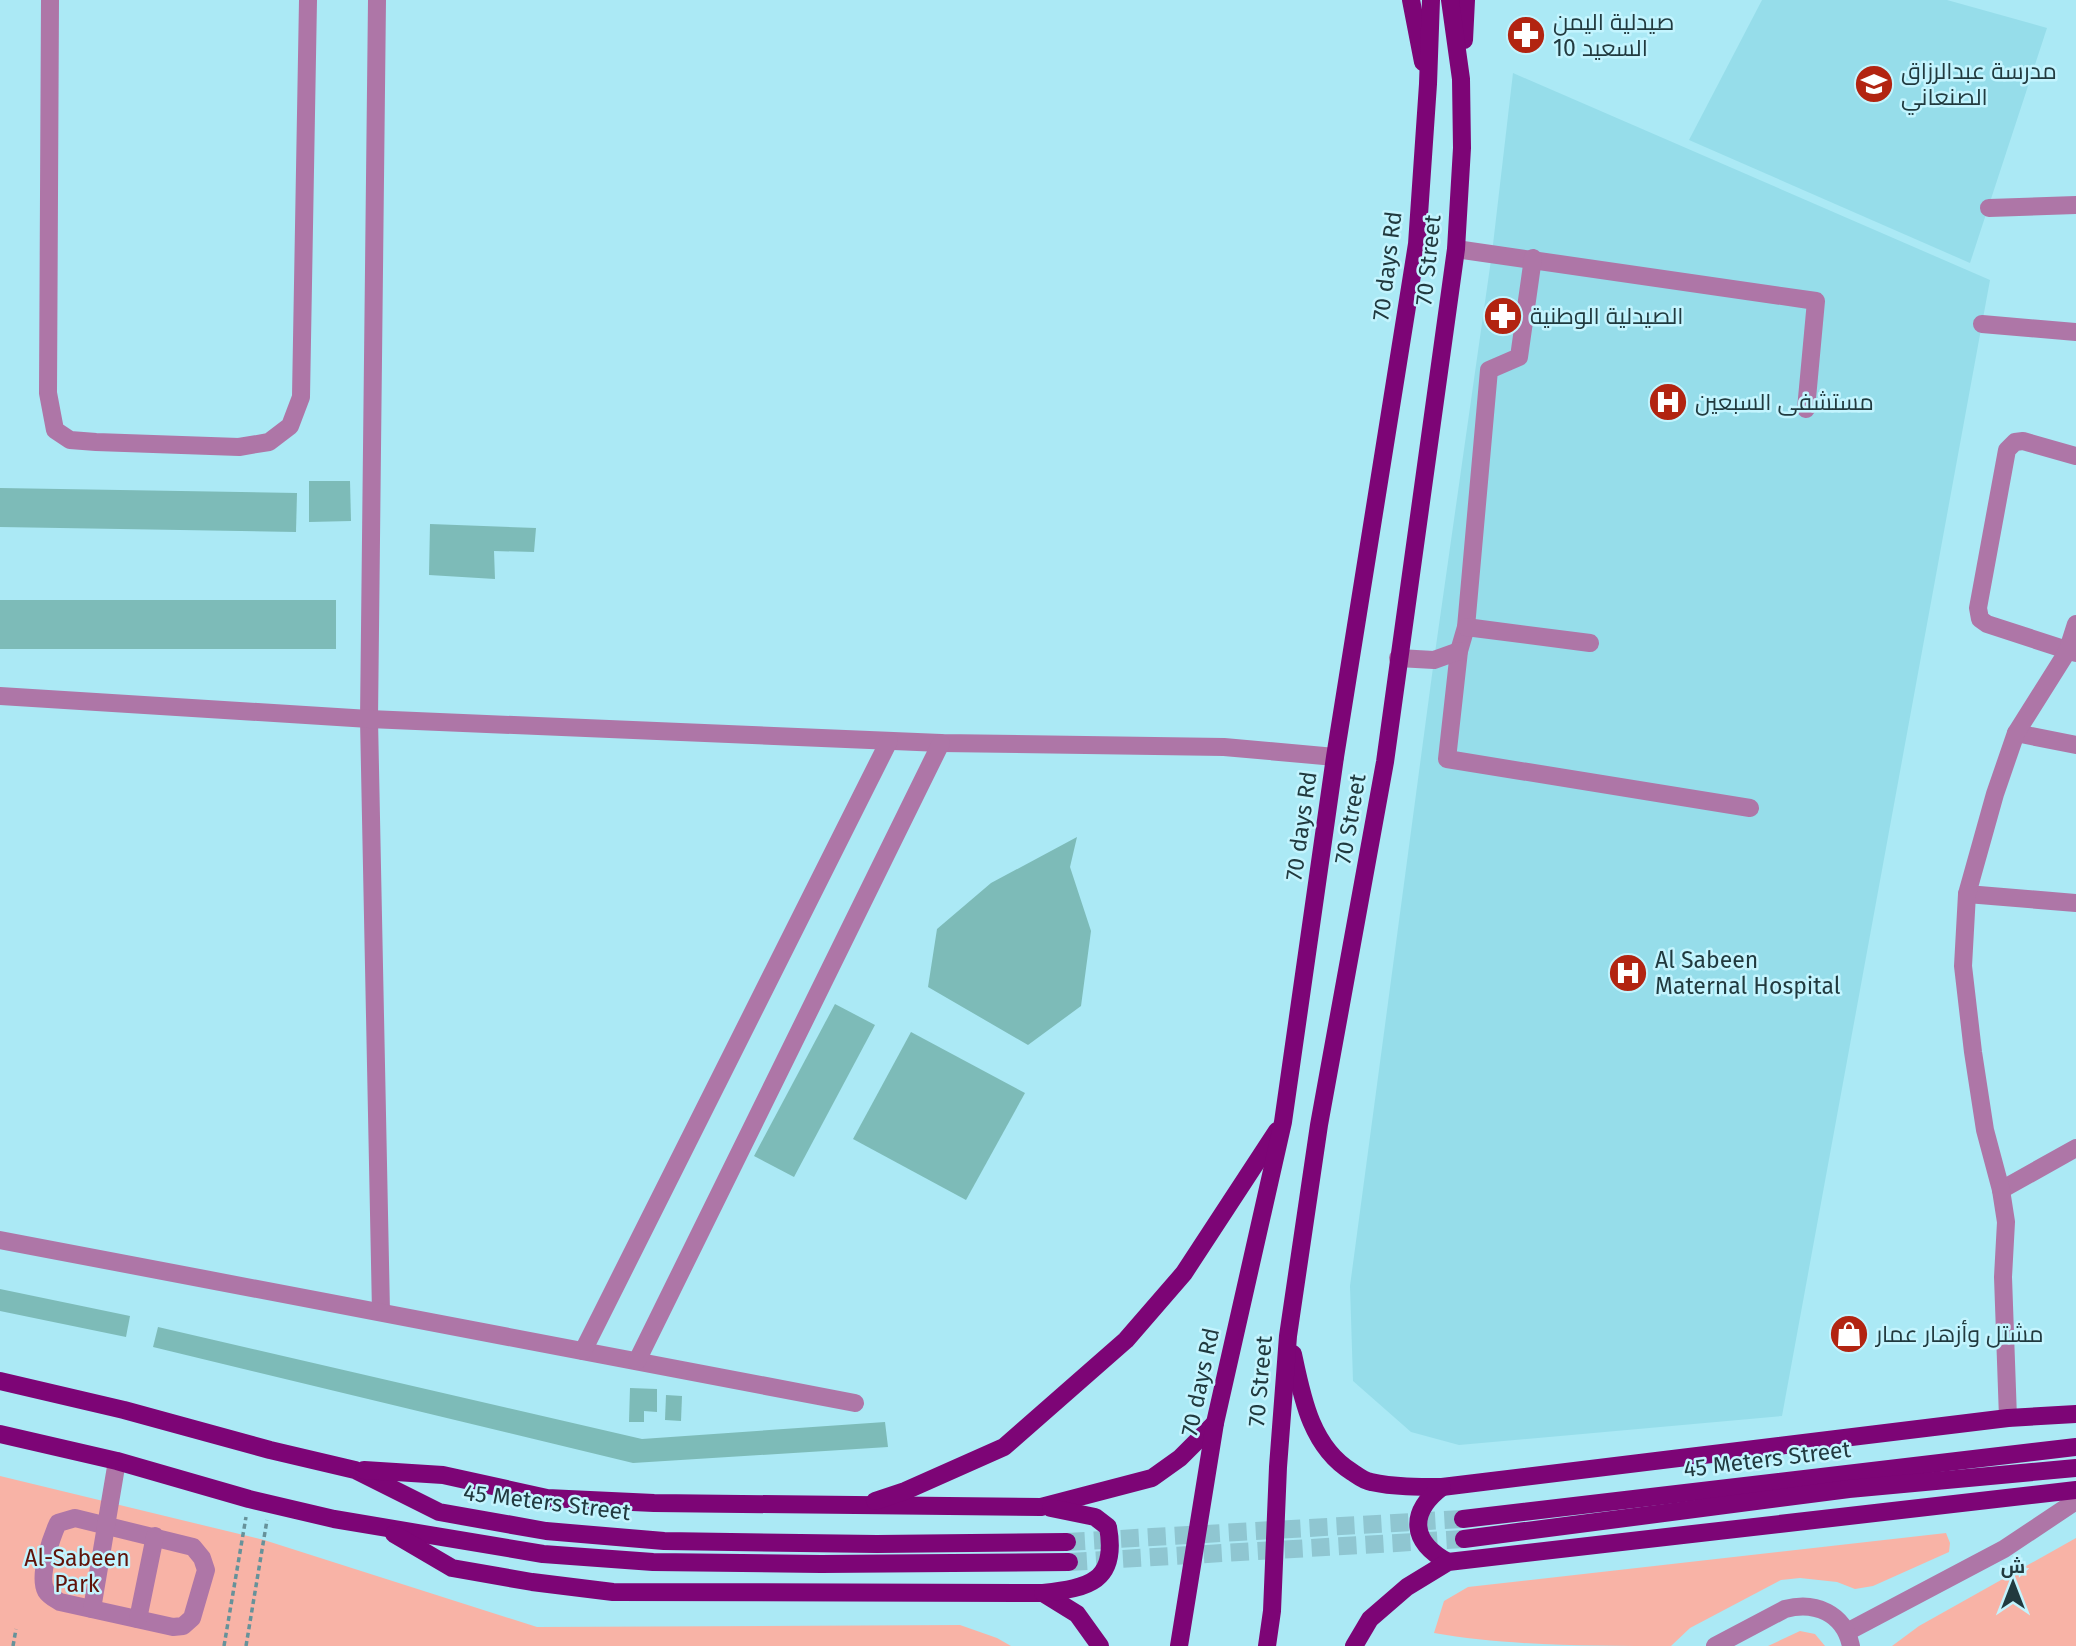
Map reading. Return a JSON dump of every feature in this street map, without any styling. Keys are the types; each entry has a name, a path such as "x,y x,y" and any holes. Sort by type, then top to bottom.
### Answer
{"main road":[{"path":"1410,0 1428,84"},
{"name":"70 Street","path":"1267,1646 1272,1611 1278,1466 1289,1336 1320,1125 1385,762 1456,249 1462,148 1461,79 1450,0"},
{"path":"1461,79 1466,0"},
{"name":"70 days Rd","path":"1179,1646 1215,1423 1283,1122 1335,757 1417,244 1431,4"},
{"path":"858,1506 905,1491 1004,1447 1126,1340 1184,1273 1283,1122"},
{"path":"1289,1336 1303,1401 1319,1438 1339,1464 1368,1482 1406,1486 1442,1487 2008,1418 2076,1414"},
{"name":"45 Meters Street","path":"0,1381 355,1470 439,1512 547,1531 664,1541 877,1544 1067,1542"},
{"path":"1041,1507 1103,1493 1152,1478 1180,1458 1215,1423"},
{"name":"45 Meters Street","path":"0,1434 117,1461 250,1499 381,1527 542,1554 653,1562 1069,1562"},
{"name":"45 Meters Street","path":"1463,1519 2076,1447"},
{"name":"45 Meters Street","path":"1464,1539 1849,1489 2076,1468"},
{"path":"355,1470 443,1475 547,1498 654,1503 1041,1507 1095,1517 1108,1527 1112,1546 1107,1566 1095,1581 1077,1589 1042,1593 613,1592 452,1568 381,1527"},
{"path":"1442,1487 1427,1499 1419,1517 1420,1536 1431,1553 1448,1563"},
{"path":"1354,1646 1370,1619 1407,1587 1448,1563 2076,1490"},
{"path":"1042,1593 1077,1615 1100,1646"}],"street":[{"path":"50,0 48,393 55,430 70,440 239,447 269,442 290,426 301,397 308,0"},
{"path":"377,0 369,719 381,1312"},
{"path":"1989,208 2076,205"},
{"path":"1456,249 1533,258 1816,301 1806,409"},
{"path":"1533,258 1519,357 1489,370 1466,627 1460,651 1447,759 1751,808"},
{"path":"1982,324 2076,332"},
{"path":"2071,652 1987,624 1980,619 1978,608 2007,450 2015,442 2023,442 2076,456"},
{"path":"2008,1418 2003,1277 2006,1222 2001,1190 1985,1130 1973,1052 1963,966 1967,894 1995,794 2016,733 2071,652 2076,624"},
{"path":"1466,627 1590,643"},
{"path":"1398,658 1434,660 1460,651"},
{"path":"0,696 369,719 941,743 1224,747 1335,757"},
{"path":"2016,733 2076,745"},
{"path":"583,1351 889,741"},
{"path":"638,1361 941,743"},
{"path":"1967,894 2076,903"},
{"path":"2001,1190 2076,1148"},
{"path":"0,1240 855,1403"},
{"path":"92,1609 117,1461"},
{"path":"1715,1646 1785,1609 1797,1606 1810,1606 1827,1612 1842,1624 1849,1639 2004,1549 2076,1500"},
{"path":"75,1518 155,1536 193,1547 202,1558 206,1570 192,1618 183,1626 173,1627 60,1602 47,1593 42,1580 58,1523 75,1518"},
{"path":"138,1619 155,1536"}],"path":[{"path":"224,1646 250,1499"},
{"path":"246,1646 271,1503"},
{"path":"13,1646 16,1629"}],"shaded area":[{"name":"مدرسة عبدالرزاق الصنعاني","path":"1762,0 1947,0 2047,28 1970,263 1689,140"},
{"name":"Al Sabeen Maternal Hospital","path":"1513,73 1990,280 1782,1416 1459,1445 1411,1432 1353,1381 1350,1286 1492,253"}],"green space":[{"name":"Al-Sabeen Park","path":"0,1476 264,1540 537,1627 960,1625 1011,1646 0,1646"},
{"path":"1946,1533 1950,1543 1949,1552 1873,1586 1855,1589 1837,1582 1800,1578 1781,1580 1690,1628 1671,1646 1521,1643 1434,1633 1444,1601 1468,1587"},
{"path":"2076,1538 2076,1646 1892,1646 1919,1626"},
{"path":"1800,1631 1815,1634 1825,1646 1768,1646"}],"building":[{"path":"309,481 350,481 351,521 309,522"},
{"path":"0,488 297,493 296,532 0,527"},
{"path":"430,524 536,528 534,552 494,551 495,579 429,575"},
{"path":"0,600 336,600 336,649 0,649"},
{"path":"1077,837 1070,867 1091,931 1081,1006 1028,1045 928,987 937,929 991,883"},
{"path":"835,1004 875,1025 794,1177 754,1156"},
{"path":"911,1032 1025,1093 966,1200 853,1139"},
{"path":"0,1289 130,1316 126,1337 0,1311"},
{"path":"158,1327 642,1439 885,1422 888,1447 633,1463 153,1347"},
{"path":"630,1388 657,1389 657,1412 644,1411 644,1422 629,1422"},
{"path":"666,1395 682,1396 681,1421 665,1420"}],"tunnel":[{"path":"1067,1542 1463,1519"},
{"path":"1069,1562 1464,1539"}],"place":[{"name":"صيدلية اليمن السعيد 10","path":"1526,35"},
{"name":"مدرسة عبدالرزاق الصنعاني","path":"1874,84"},
{"name":"الصيدلية الوطنية","path":"1503,316"},
{"name":"مستشفى السبعين","path":"1668,402"},
{"name":"Al Sabeen Maternal Hospital","path":"1628,973"},
{"name":"مشتل وأزهار عمار","path":"1849,1334"}]}
